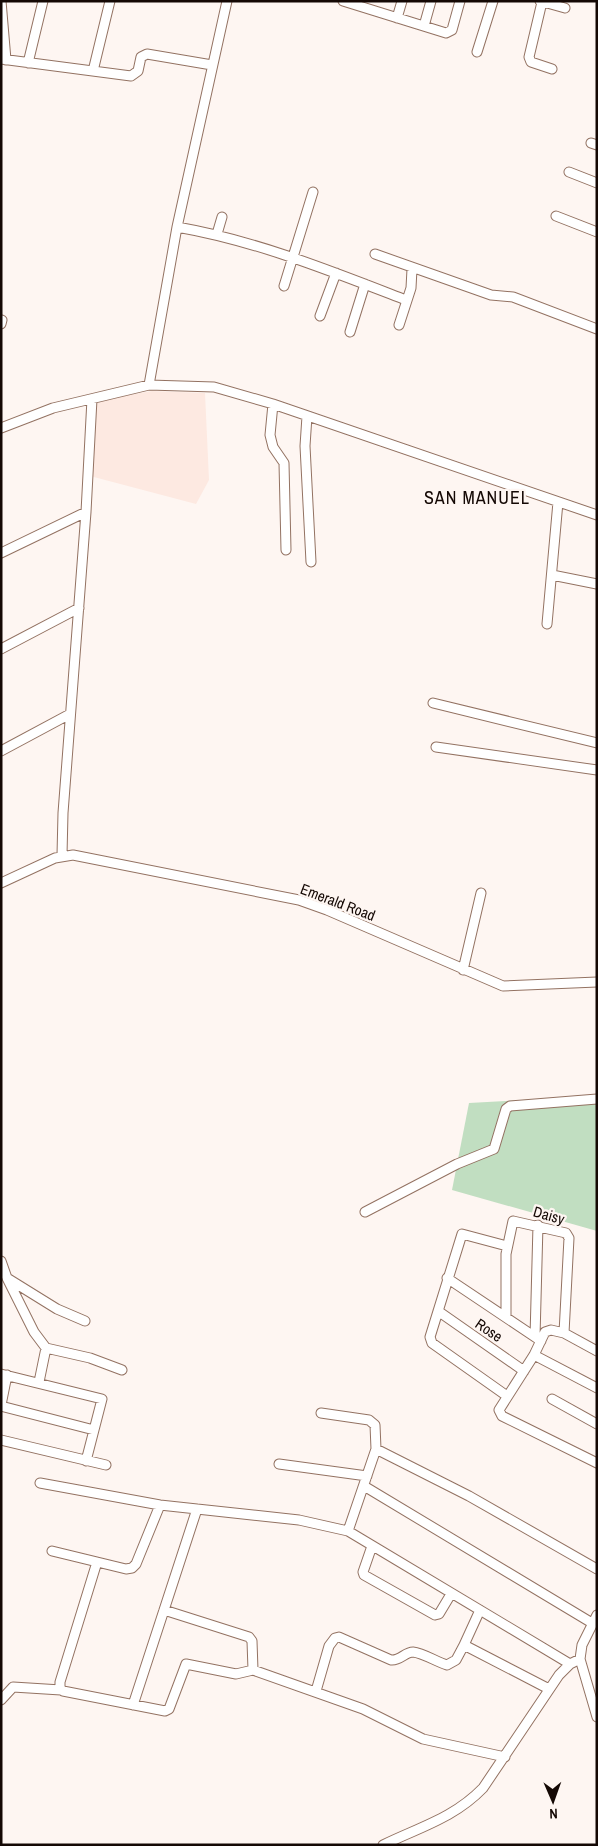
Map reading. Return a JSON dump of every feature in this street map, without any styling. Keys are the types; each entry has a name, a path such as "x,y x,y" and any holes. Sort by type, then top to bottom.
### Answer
{"street":[{"path":"1,1 4,59 134,75 138,71 141,58 150,54 212,65"},
{"path":"28,63 43,1"},
{"path":"93,71 110,1"},
{"path":"149,385 177,227 227,1"},
{"path":"343,1 446,33 452,30 460,1"},
{"path":"398,18 402,1"},
{"path":"424,26 431,1"},
{"path":"477,52 493,1"},
{"path":"552,69 531,62 528,57 541,2 565,8"},
{"path":"569,172 597,183"},
{"path":"284,286 313,192"},
{"path":"556,216 597,232"},
{"path":"217,234 222,218"},
{"path":"177,227 217,234 292,256 406,300"},
{"path":"375,254 412,269 490,295 513,297 597,330"},
{"path":"399,325 411,288 412,269"},
{"path":"320,316 336,273"},
{"path":"350,332 365,284"},
{"path":"1,324 2,320"},
{"path":"1,428 53,408 149,385 214,387 273,404 597,515"},
{"path":"1,884 62,855 62,813 86,512 92,399"},
{"path":"273,404 270,435 273,447 284,463 286,550"},
{"path":"306,416 305,446 311,562"},
{"path":"547,624 558,502"},
{"path":"1,553 86,512"},
{"path":"552,576 597,584"},
{"path":"1,649 78,608"},
{"path":"433,703 597,743"},
{"path":"1,751 70,714"},
{"path":"436,747 597,770"},
{"name":"Emerald Road","path":"62,855 73,855 299,900 327,910 503,986 597,982"},
{"path":"463,970 481,893"},
{"path":"365,1212 458,1164 494,1149 506,1109 510,1106 597,1099"},
{"name":"Daisy","path":"506,1317 507,1246 513,1221 538,1225 568,1235 564,1333"},
{"path":"538,1225 538,1339 534,1355 499,1410 502,1416 597,1463"},
{"path":"507,1246 462,1234 430,1337 432,1343 507,1396"},
{"path":"1,1261 7,1278 34,1332 46,1348 90,1358 122,1370"},
{"path":"7,1278 57,1309 85,1321"},
{"path":"447,1278 538,1339"},
{"name":"Rose","path":"438,1311 524,1371"},
{"path":"538,1339 546,1330 564,1333 597,1351"},
{"path":"39,1382 46,1348"},
{"path":"534,1355 597,1388"},
{"path":"86,1461 94,1430 102,1399 39,1382 4,1375 1,1405 94,1430"},
{"path":"552,1399 597,1424"},
{"path":"321,1413 373,1422 376,1430 376,1449 348,1531"},
{"path":"1,1440 106,1465"},
{"path":"376,1449 469,1496 597,1569"},
{"path":"279,1464 368,1476"},
{"path":"40,1483 160,1505 299,1520 348,1531 570,1664"},
{"path":"364,1486 595,1619 582,1645 580,1659 597,1716"},
{"path":"52,1551 132,1568 136,1564 160,1505"},
{"path":"133,1705 197,1509"},
{"path":"372,1546 364,1575 435,1615 439,1614 451,1594"},
{"path":"62,1690 60,1682 97,1562"},
{"path":"164,1610 249,1636 253,1648 253,1670"},
{"path":"316,1691 329,1646 335,1638 339,1637 391,1660 416,1653 447,1665 456,1660 480,1610"},
{"path":"464,1644 549,1690"},
{"path":"383,1845 450,1816 469,1802 483,1788 549,1690 570,1664 580,1659"},
{"path":"1,1700 12,1687 62,1690 167,1711 186,1664 236,1674 253,1670 364,1709 423,1739 505,1757"}],"shaded area":[{"path":"152,391 205,393 209,480 196,504 90,476 96,401"}],"green space":[{"path":"597,1096 597,1231 452,1190 469,1103"}],"district":[{"name":"SAN MANUEL","path":"477,497"}]}
